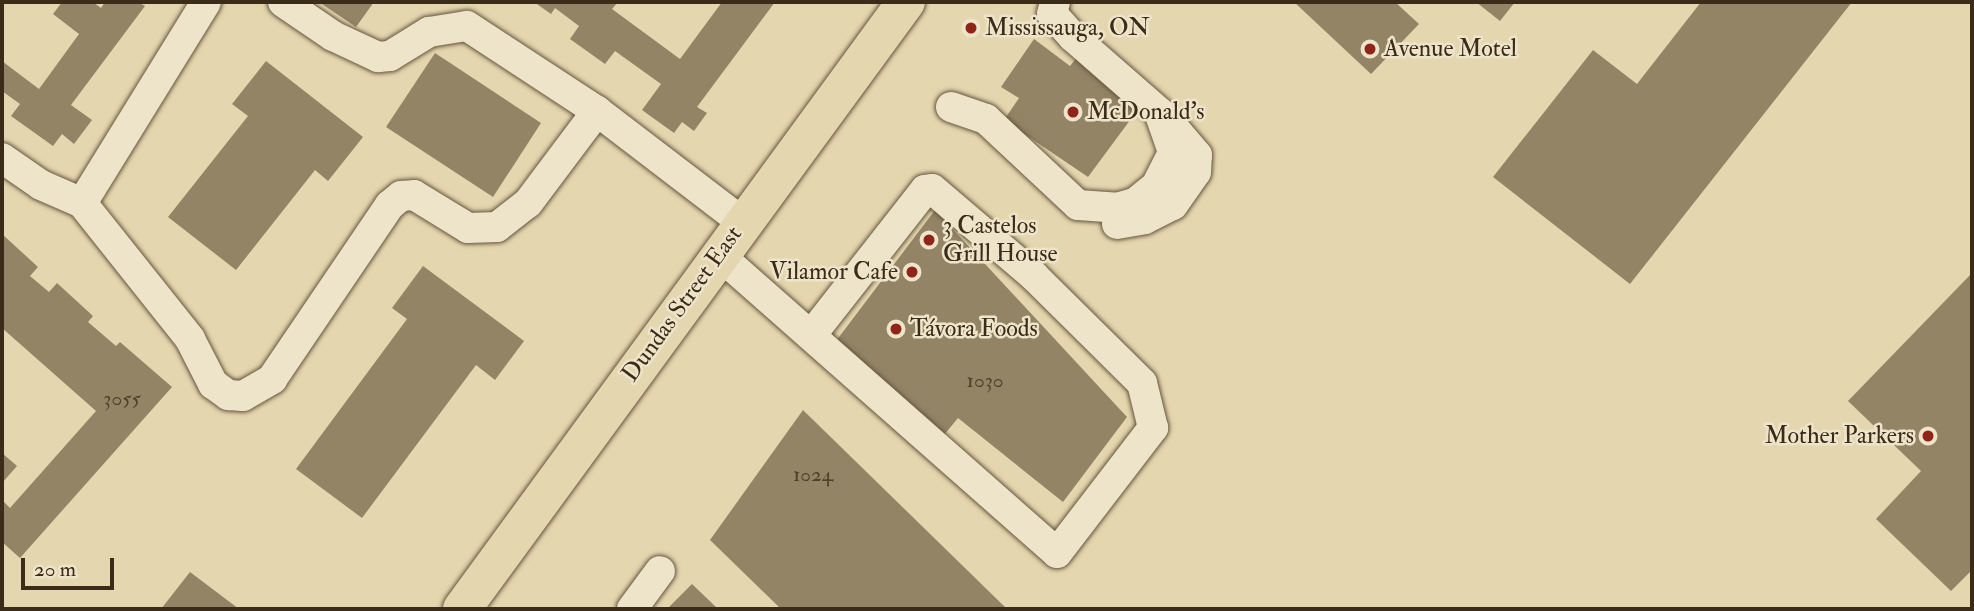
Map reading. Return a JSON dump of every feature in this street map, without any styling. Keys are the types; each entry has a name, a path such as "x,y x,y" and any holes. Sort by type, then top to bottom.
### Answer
{"main road":[{"name":"Dundas Street East","path":"461,609 718,254 906,2"}],"street":[{"path":"82,204 206,2"},
{"path":"283,2 333,36 378,57 390,56 429,32 467,26 597,111 742,222"},
{"path":"951,107 985,119 1078,205 1093,209 1135,203 1156,186 1172,152 1160,112 1073,37 1052,13 1055,2"},
{"path":"2,158 41,185 82,204 190,339 213,384 228,395 243,396 272,379 390,205 414,195 468,228 497,227 528,203 597,111"},
{"path":"718,254 812,334 1057,553 1153,428 1142,383 1034,276 932,189 925,190 812,334"},
{"path":"632,609 660,571"}],"building":[{"path":"62,2 93,2 101,8 105,2 138,2 145,6 71,105 92,120 74,144 62,134 53,146 11,116 20,104 2,91 2,61 39,89 79,34 53,14"},
{"path":"319,2 374,2 356,27"},
{"path":"534,2 618,2 612,9 680,59 722,2 775,2 697,107 707,113 694,131 682,122 674,133 642,110 661,84 615,51 605,64 570,39 579,26 555,8 551,14"},
{"name":"Avenue Motel","path":"1294,2 1395,2 1419,24 1371,74"},
{"path":"1476,2 1515,2 1500,21"},
{"path":"1701,2 1852,2 1630,284 1493,177 1593,50 1637,84"},
{"name":"McDonald's","path":"1034,39 1070,66 1078,56 1142,104 1088,177 1004,120 1019,98 1001,87"},
{"path":"435,53 541,123 493,197 386,127"},
{"path":"266,61 363,137 328,181 315,170 236,270 168,217 248,116 232,104"},
{"path":"935,210 1127,417 1063,502 958,418 944,435 833,345"},
{"path":"2,234 38,267 30,276 49,292 57,283 93,316 88,322 116,346 120,342 172,387 20,558 2,542 2,500 10,508 96,411 2,328"},
{"path":"423,266 524,341 495,380 476,365 362,518 296,469 407,319 392,308"},
{"name":"Mother Parkers","path":"1972,273 1972,570 1951,591 1876,519 1921,471 1848,401"},
{"path":"803,410 1007,609 781,609 710,540"},
{"path":"2,453 17,466 2,483"},
{"path":"190,572 239,609 161,609"},
{"path":"692,584 718,609 667,609"}],"place":[{"name":"Mississauga, ON","path":"971,28"},
{"name":"Avenue Motel","path":"1370,49"},
{"name":"McDonald's","path":"1073,112"},
{"name":"3 Castelos Grill House","path":"929,240"},
{"name":"Vilamor Cafe","path":"912,272"},
{"name":"Távora Foods","path":"896,329"},
{"name":"Mother Parkers","path":"1928,436"}]}
